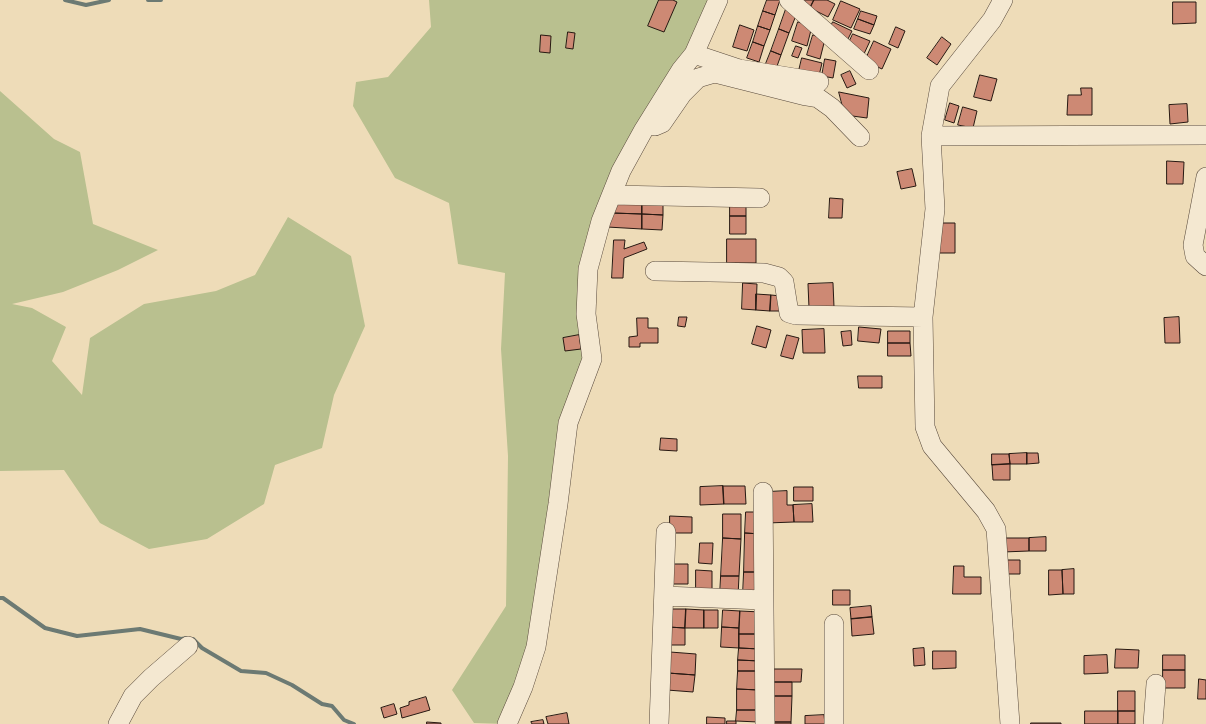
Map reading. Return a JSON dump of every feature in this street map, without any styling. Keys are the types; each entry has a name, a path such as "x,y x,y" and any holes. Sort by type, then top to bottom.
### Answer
{"street":[{"path":"507,724 523,686 536,647 558,504 568,423 592,359 586,314 588,269 602,222 621,171 643,131 681,70 694,54 718,0"},
{"path":"789,0 869,70"},
{"path":"1003,0 992,20 940,86 932,136 935,209 923,317 925,427 932,446 986,511 996,529 1010,724"},
{"path":"694,54 739,69 819,82"},
{"path":"643,131 662,123 682,94 698,78 715,74 818,98 832,108 860,138"},
{"path":"932,136 1206,135"},
{"path":"1206,177 1193,245 1195,256 1206,266"},
{"path":"612,195 760,198"},
{"path":"655,271 764,274 779,277 784,282 789,313 796,315 923,317"},
{"path":"763,492 765,724"},
{"path":"659,724 666,532"},
{"path":"664,596 763,600"},
{"path":"834,624 834,724"},
{"path":"118,724 133,696 151,678 188,646"},
{"path":"1153,724 1156,684"}],"green space":[{"path":"429,0 718,0 643,131 588,269 592,359 568,423 545,596 507,724 474,723 452,690 506,606 508,456 501,349 505,273 458,264 449,203 395,178 353,106 356,82 388,77 431,27"},
{"path":"0,91 54,139 80,152 93,224 158,250 118,270 63,292 12,304 32,308 66,327 52,361 82,395 90,338 144,304 216,291 255,275 288,217 351,256 365,326 334,395 322,448 275,465 264,504 207,539 149,549 100,523 64,470 0,471"}],"building":[{"path":"659,0 673,0 677,2 664,32 648,26"},
{"path":"767,0 780,0 775,15 763,11"},
{"path":"797,0 814,0 810,8"},
{"path":"814,0 827,0 835,4 828,17 810,8"},
{"path":"841,1 860,9 851,28 833,20"},
{"path":"1173,2 1196,2 1196,23 1173,24"},
{"path":"786,9 797,13 789,33 779,29"},
{"path":"763,11 775,15 770,30 758,26"},
{"path":"861,11 877,16 874,25 858,19"},
{"path":"858,19 874,25 870,34 854,29"},
{"path":"798,22 812,26 807,46 792,41"},
{"path":"833,22 852,31 847,41 828,32"},
{"path":"740,25 754,30 747,51 733,47"},
{"path":"758,26 770,30 764,46 753,42"},
{"path":"896,27 905,31 898,48 889,44"},
{"path":"779,29 789,33 781,55 771,51"},
{"path":"568,32 575,33 573,49 566,48"},
{"path":"853,34 870,41 863,56 846,49"},
{"path":"541,35 551,36 550,53 540,52"},
{"path":"813,35 825,39 820,59 807,55"},
{"path":"942,37 951,44 937,65 927,58"},
{"path":"874,41 891,49 882,69 865,61"},
{"path":"753,42 764,46 759,62 747,58"},
{"path":"796,46 802,48 798,58 792,56"},
{"path":"771,51 781,55 776,69 765,66"},
{"path":"802,58 822,63 818,80 798,75"},
{"path":"825,59 836,61 833,78 822,76"},
{"path":"850,71 856,84 847,88 841,75"},
{"path":"980,75 997,79 991,101 974,97"},
{"path":"1081,88 1092,88 1092,115 1067,115 1068,95 1081,95"},
{"path":"839,92 869,98 867,118 845,115"},
{"path":"950,103 959,106 954,123 945,120"},
{"path":"1187,104 1188,122 1170,124 1169,105"},
{"path":"963,107 977,111 973,128 958,125"},
{"path":"1167,161 1184,162 1183,184 1167,184"},
{"path":"912,169 916,186 901,189 897,172"},
{"path":"617,198 642,200 642,214 612,213"},
{"path":"830,198 843,199 842,218 829,218"},
{"path":"642,200 663,200 663,215 642,214"},
{"path":"730,200 746,200 746,216 730,216"},
{"path":"612,213 642,214 642,229 607,227"},
{"path":"642,214 663,215 662,230 642,229"},
{"path":"730,216 746,216 746,234 730,234"},
{"path":"939,223 955,223 955,253 939,253"},
{"path":"727,239 756,239 756,263 727,263"},
{"path":"614,240 625,240 624,249 644,242 647,249 624,258 623,278 612,278"},
{"path":"743,283 757,284 756,310 742,309"},
{"path":"833,283 834,307 809,308 808,284"},
{"path":"756,294 771,295 770,311 756,310"},
{"path":"771,295 781,296 780,311 770,311"},
{"path":"679,317 687,317 685,327 678,326"},
{"path":"1179,317 1180,343 1165,343 1164,318"},
{"path":"637,318 648,318 648,328 658,328 658,343 640,343 640,347 629,347 629,337 637,336"},
{"path":"757,326 771,330 766,348 752,344"},
{"path":"859,327 881,329 879,343 858,341"},
{"path":"824,329 825,353 803,353 802,330"},
{"path":"851,331 852,345 843,346 841,332"},
{"path":"888,331 910,331 910,343 888,343"},
{"path":"579,335 581,349 565,351 563,338"},
{"path":"787,335 799,338 793,359 781,356"},
{"path":"888,343 910,343 911,356 888,356"},
{"path":"858,376 882,376 882,388 859,388"},
{"path":"661,438 677,439 677,451 660,450"},
{"path":"1027,453 1038,453 1039,463 1027,464"},
{"path":"1027,453 1027,464 1010,464 1009,454"},
{"path":"992,454 1009,454 1010,464 992,465"},
{"path":"1010,464 1010,480 993,480 992,465"},
{"path":"723,486 745,486 746,504 724,504"},
{"path":"723,486 724,504 700,505 700,487"},
{"path":"794,487 813,487 813,501 794,501"},
{"path":"787,491 787,505 793,505 794,522 767,523 767,492"},
{"path":"812,504 813,522 794,522 793,505"},
{"path":"746,512 762,512 761,534 745,533"},
{"path":"723,514 741,514 741,539 723,538"},
{"path":"670,516 692,517 692,533 670,533"},
{"path":"745,533 761,534 759,572 744,572"},
{"path":"1046,537 1046,551 1029,551 1029,538"},
{"path":"723,538 741,539 739,576 721,576"},
{"path":"1003,538 1029,538 1029,551 1003,552"},
{"path":"700,543 713,543 712,564 699,563"},
{"path":"1005,560 1020,560 1020,574 1005,574"},
{"path":"670,564 688,564 688,584 670,584"},
{"path":"954,566 964,566 964,577 981,577 981,594 953,594"},
{"path":"1074,569 1074,594 1063,594 1062,570"},
{"path":"696,570 712,571 712,594 696,594"},
{"path":"1049,570 1062,570 1063,594 1049,595"},
{"path":"744,572 759,572 758,595 743,594"},
{"path":"721,576 739,576 738,596 720,595"},
{"path":"833,590 850,590 850,605 833,605"},
{"path":"871,606 872,617 851,619 850,608"},
{"path":"668,609 686,609 685,628 668,627"},
{"path":"686,609 704,610 704,628 685,628"},
{"path":"704,610 718,610 718,628 704,628"},
{"path":"723,610 740,611 739,628 722,627"},
{"path":"740,611 761,612 761,634 739,634"},
{"path":"872,617 874,634 852,636 851,619"},
{"path":"668,627 685,628 685,645 667,645"},
{"path":"722,627 739,628 739,648 721,647"},
{"path":"739,634 761,634 760,649 739,648"},
{"path":"739,648 760,649 760,661 738,660"},
{"path":"924,648 925,665 914,666 913,649"},
{"path":"1116,649 1139,650 1138,668 1115,668"},
{"path":"933,651 956,651 956,668 933,669"},
{"path":"670,652 696,654 695,675 668,673"},
{"path":"1107,655 1108,673 1084,674 1084,656"},
{"path":"1163,655 1185,655 1185,670 1163,670"},
{"path":"738,660 760,661 759,671 738,671"},
{"path":"774,669 802,669 801,682 774,682"},
{"path":"1163,670 1185,670 1185,688 1163,688"},
{"path":"738,671 759,671 759,690 737,689"},
{"path":"668,673 695,675 693,692 667,690"},
{"path":"1199,679 1206,680 1206,699 1198,699"},
{"path":"774,682 792,682 792,696 773,696"},
{"path":"737,689 759,690 758,710 737,710"},
{"path":"1118,691 1135,691 1135,711 1118,711"},
{"path":"773,696 792,696 791,722 773,722"},
{"path":"426,697 430,710 402,718 400,708 409,705 409,702"},
{"path":"394,704 397,714 384,718 381,708"},
{"path":"737,710 758,710 758,722 736,721"},
{"path":"1085,711 1118,711 1118,724 1085,724"},
{"path":"1118,711 1135,711 1135,724 1118,724"},
{"path":"567,713 569,724 548,724 546,717"},
{"path":"824,715 825,724 805,724 805,716"},
{"path":"707,717 725,718 725,724 707,724"},
{"path":"543,720 544,724 532,724 531,722"},
{"path":"727,721 736,721 736,724 727,724"},
{"path":"427,722 441,723 441,724 427,724"},
{"path":"773,722 791,722 791,724 773,724"},
{"path":"1061,723 1061,724 1031,724"}],"waterway":[{"path":"65,0 86,5 109,0"},
{"path":"148,0 161,0"},
{"path":"0,598 3,598 45,628 77,636 140,629 181,639 187,638"},
{"path":"193,639 202,648 241,671 266,673 292,685 322,704 332,706 344,720 354,724"}]}
